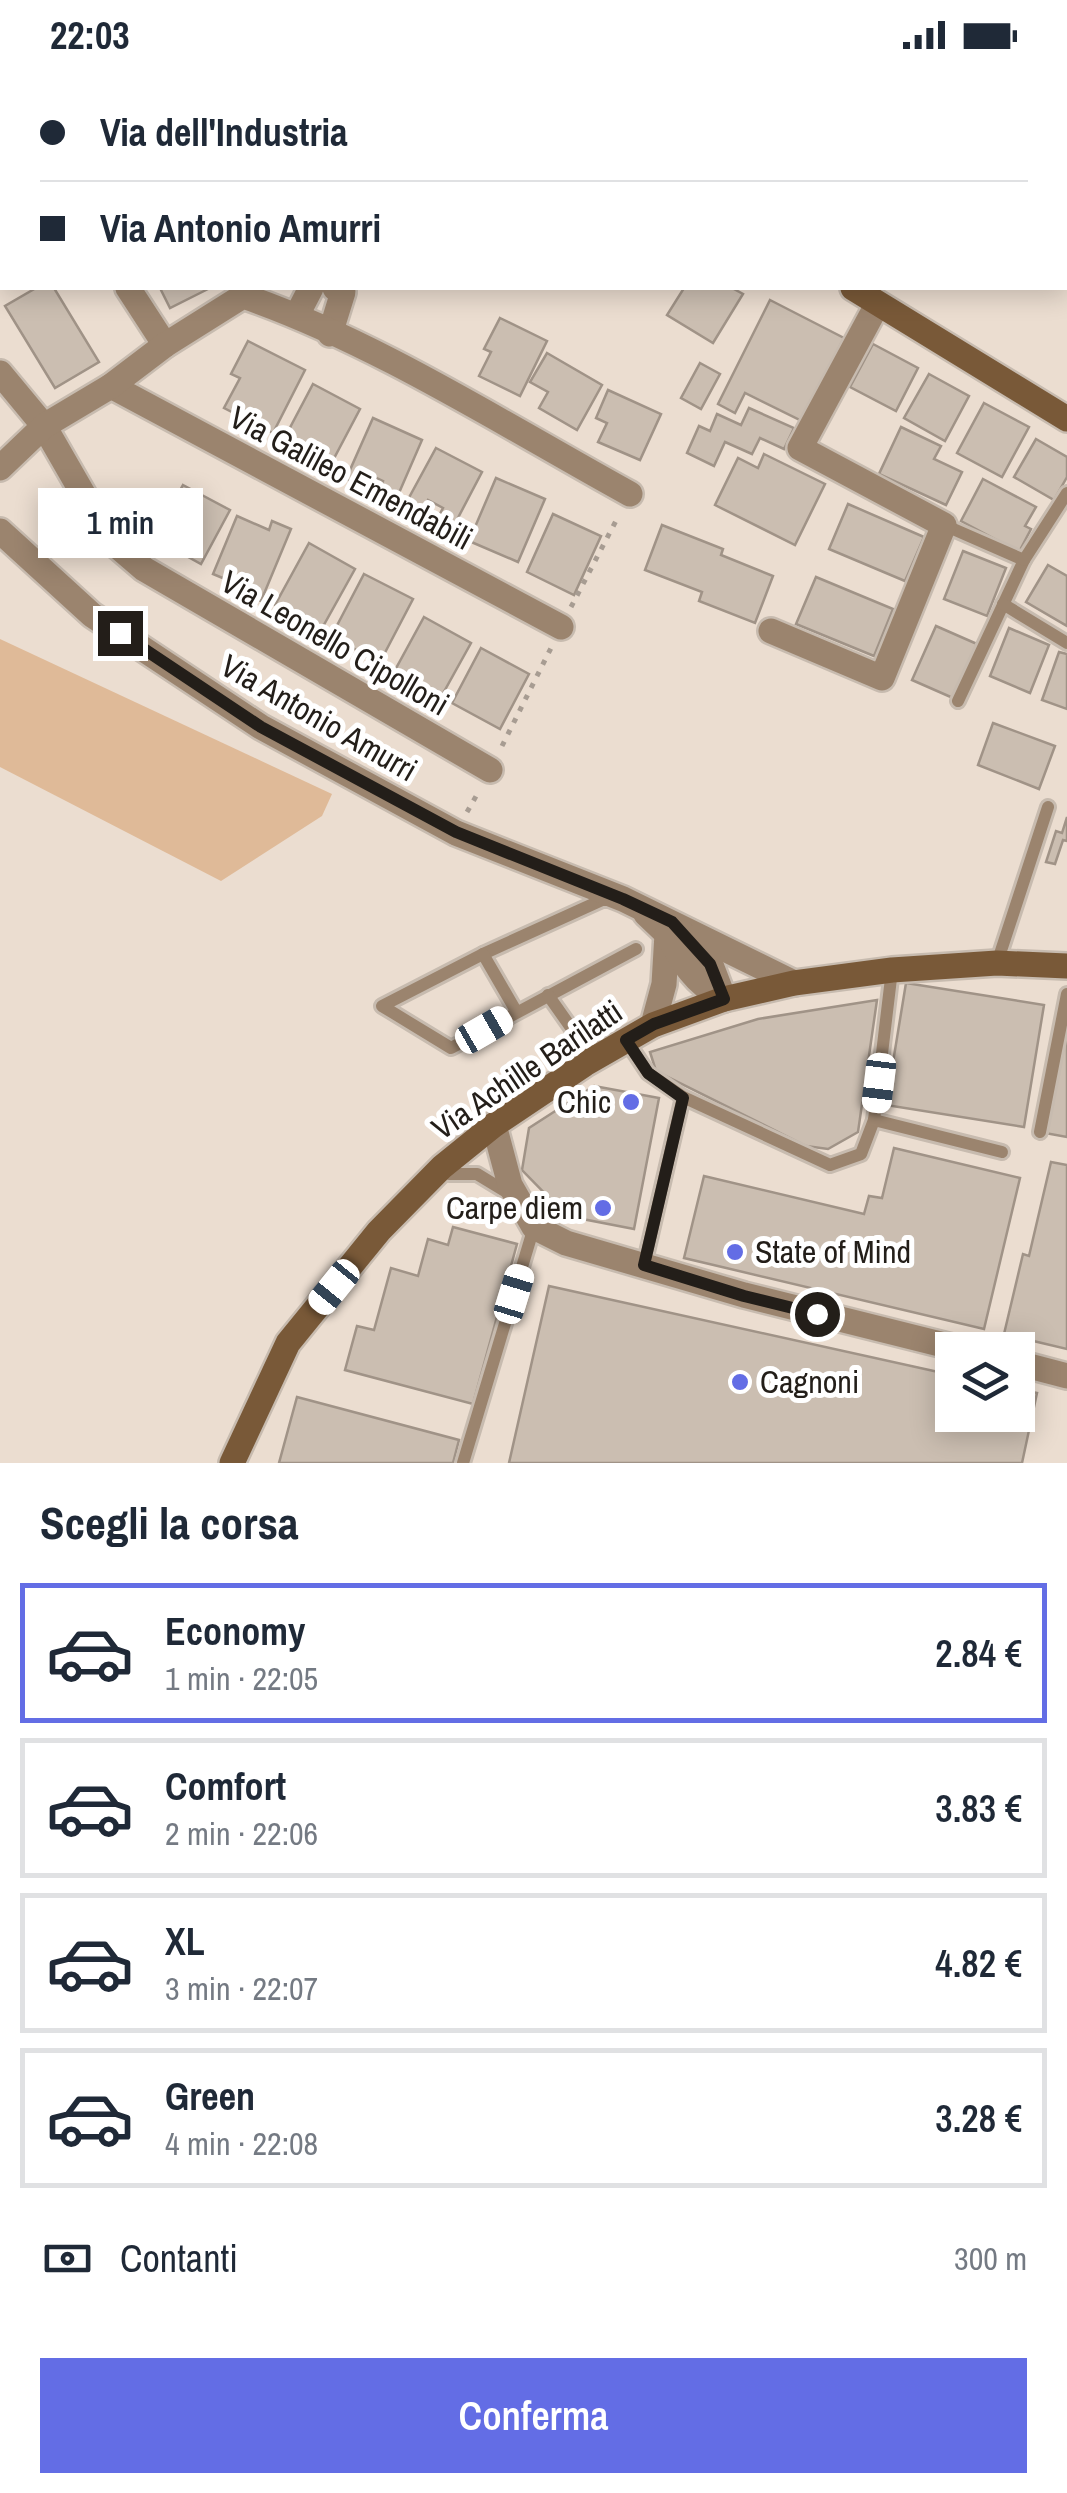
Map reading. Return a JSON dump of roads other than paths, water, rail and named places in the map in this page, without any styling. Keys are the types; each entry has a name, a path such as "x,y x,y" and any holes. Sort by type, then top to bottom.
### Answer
{"street":[{"path":"129,290 165,345"},
{"path":"297,315 310,290"},
{"path":"330,334 343,292 340,290"},
{"path":"856,290 1067,419"},
{"path":"0,468 44,426 111,386 165,345 243,296 297,315 390,362 630,494"},
{"path":"771,632 882,678 944,526 800,448 877,305"},
{"name":"Via Leonello Cipolloni","path":"0,372 44,426 109,538 144,568 490,770"},
{"name":"Via Galileo Emendabili","path":"111,386 561,627"},
{"name":"Via Antonio Amurri","path":"0,531 92,615 261,727 456,832 630,903 670,928 794,983"},
{"path":"670,928 690,976 724,999"},
{"path":"654,1024 664,984 670,928"},
{"name":"Via Achille Barilatti","path":"232,1463 288,1344 379,1231 442,1166 494,1125 585,1064 654,1024 724,999 794,983 892,970 997,963 1067,966"},
{"path":"494,1125 501,1159 516,1197 534,1227 566,1243 744,1296 935,1343"},
{"path":"1035,1368 1067,1376"}],"lane":[{"path":"958,701 1024,560 1067,493"},
{"path":"944,526 1024,560"},
{"path":"1003,604 1067,642"},
{"path":"997,963 1048,806"},
{"path":"630,903 602,900 483,954 382,1006 451,1048 636,949"},
{"path":"483,954 516,1011"},
{"path":"626,1040 648,1073 683,1098 830,1165 861,1154 874,1120 892,970"},
{"path":"1040,1132 1067,994"},
{"path":"548,995 572,1029 585,1064"},
{"path":"644,1265 683,1098"},
{"path":"874,1120 1002,1152"},
{"path":"448,1174 477,1174 516,1197"},
{"path":"463,1463 534,1227"}],"place":[{"name":"Chic","path":"631,1102"},
{"name":"Carpe diem","path":"603,1208"},
{"name":"State of Mind","path":"735,1252"},
{"name":"Cagnoni","path":"740,1382"}]}
